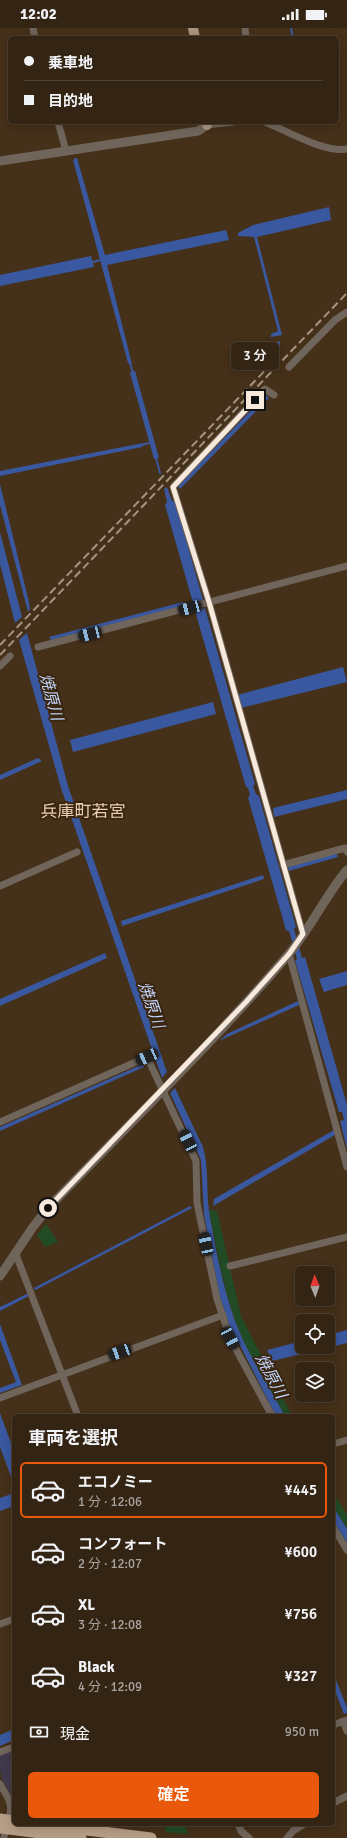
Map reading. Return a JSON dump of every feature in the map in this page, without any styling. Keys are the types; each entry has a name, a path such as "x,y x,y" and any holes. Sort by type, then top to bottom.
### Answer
{"highway":[{"path":"5,1826 81,1838"},
{"path":"54,1826 151,1838"}],"street":[{"path":"59,124 66,151"},
{"path":"0,161 198,131 207,124"},
{"path":"270,124 334,150 347,149"},
{"path":"289,367 334,320 347,312"},
{"path":"274,395 265,389 173,487 283,865 301,937"},
{"path":"38,647 347,566"},
{"path":"0,666 10,656"},
{"path":"283,865 345,848 347,852"},
{"path":"0,886 77,852"},
{"path":"0,1276 15,1252 48,1208 246,1002 291,951 335,885 347,870"},
{"path":"291,951 347,1167"},
{"path":"0,1122 147,1057 196,1161 197,1202 217,1299 230,1338 271,1414"},
{"path":"230,1266 347,1237"},
{"path":"15,1252 77,1414"},
{"path":"0,1398 222,1314"},
{"path":"335,1443 347,1440"},
{"path":"335,1530 347,1550"},
{"path":"0,1624 12,1620"},
{"path":"335,1724 345,1720 347,1731"},
{"path":"0,1752 12,1748"},
{"path":"0,1784 10,1803 11,1812 5,1826"},
{"path":"335,1802 347,1796"},
{"path":"239,1826 241,1831 249,1838"},
{"path":"281,1838 295,1826"},
{"path":"286,1838 292,1831 301,1826"}],"shaded area":[{"path":"12,1750 12,1797 2,1780 0,1770 0,1754"}],"green space":[{"path":"209,1209 217,1211 241,1316 291,1414 284,1414 239,1330 230,1304"},
{"path":"46,1224 58,1242 45,1247 37,1235"},
{"path":"335,1495 347,1515 347,1529 335,1509"},
{"path":"164,1826 186,1826 187,1834 166,1832"}],"water":[{"path":"77,158 105,255 226,230 229,240 107,265 132,364 128,363 73,160"},
{"path":"329,207 331,220 257,237 282,335 271,337 271,334 278,331 254,237 238,236 238,233 253,225"},
{"path":"91,256 94,267 0,286 0,275"},
{"path":"135,371 159,458 154,459 130,373"},
{"path":"266,395 269,398 180,489 178,486"},
{"path":"143,443 142,447 0,476 0,471"},
{"path":"0,484 29,602 30,609 28,612 0,505"},
{"path":"167,487 172,501 175,501 203,600 200,601 202,609 205,608 255,784 253,786 256,794 259,796 296,927 294,929 302,958 305,957 347,1105 347,1149 340,1121 344,1120 342,1112 339,1112 295,961 297,959 289,931 286,930 248,798 250,795 248,788 246,787 195,611 197,610 195,602 193,603 165,505 167,502 164,489"},
{"path":"0,532 22,617 15,623 0,564"},
{"path":"183,602 183,606 51,640 49,637"},
{"path":"27,633 68,786 167,1072 162,1078 61,788 19,640"},
{"path":"343,667 347,682 241,708 237,695"},
{"path":"213,702 216,714 73,752 70,740"},
{"path":"38,758 42,761 0,780 0,775"},
{"path":"347,790 347,799 274,817 273,808"},
{"path":"336,853 338,857 289,871 288,867"},
{"path":"263,875 264,879 122,926 121,921"},
{"path":"105,953 107,958 0,1006 0,999"},
{"path":"347,971 347,985 324,992 319,979"},
{"path":"298,1001 299,1005 219,1041 227,1034"},
{"path":"143,1064 144,1067 0,1131 0,1127"},
{"path":"175,1088 203,1147 206,1163 208,1203 211,1224 222,1278 234,1318 251,1356 284,1414 275,1414 229,1324 220,1297 204,1215 201,1160 170,1093"},
{"path":"334,1130 335,1135 213,1206 214,1199"},
{"path":"190,1206 192,1208 28,1294 29,1296 0,1311 0,1307 35,1290 34,1288"},
{"path":"0,1324 22,1385 0,1393 0,1388 16,1382 0,1340"},
{"path":"347,1330 347,1343 335,1346 335,1333"},
{"path":"295,1343 295,1354 301,1354 272,1361 267,1350"},
{"path":"0,1413 12,1446 12,1480 0,1447"},
{"path":"12,1494 12,1507 0,1511 0,1498"},
{"path":"335,1509 347,1529 347,1543 335,1523"},
{"path":"335,1677 347,1708 347,1713 344,1714 335,1691"},
{"path":"12,1730 12,1741 0,1746 0,1735"}],"waterway":[{"path":"291,28 293,36"},
{"path":"93,262 100,260"},
{"path":"278,351 279,342"},
{"path":"130,363 133,373"},
{"path":"142,445 149,443"},
{"path":"156,458 160,473"}],"railway":[{"path":"0,655 347,293"},
{"path":"0,645 278,357"}],"district":[{"name":"兵庫町若宮","path":"83,811"}],"route":[{"path":"48,1208 246,1002 289,954 303,934 238,710 209,602 173,487 255,400"}],"water label":[{"name":"焼原川","path":"51,697"},
{"name":"焼原川","path":"151,1005"},
{"name":"焼原川","path":"271,1376"}]}
